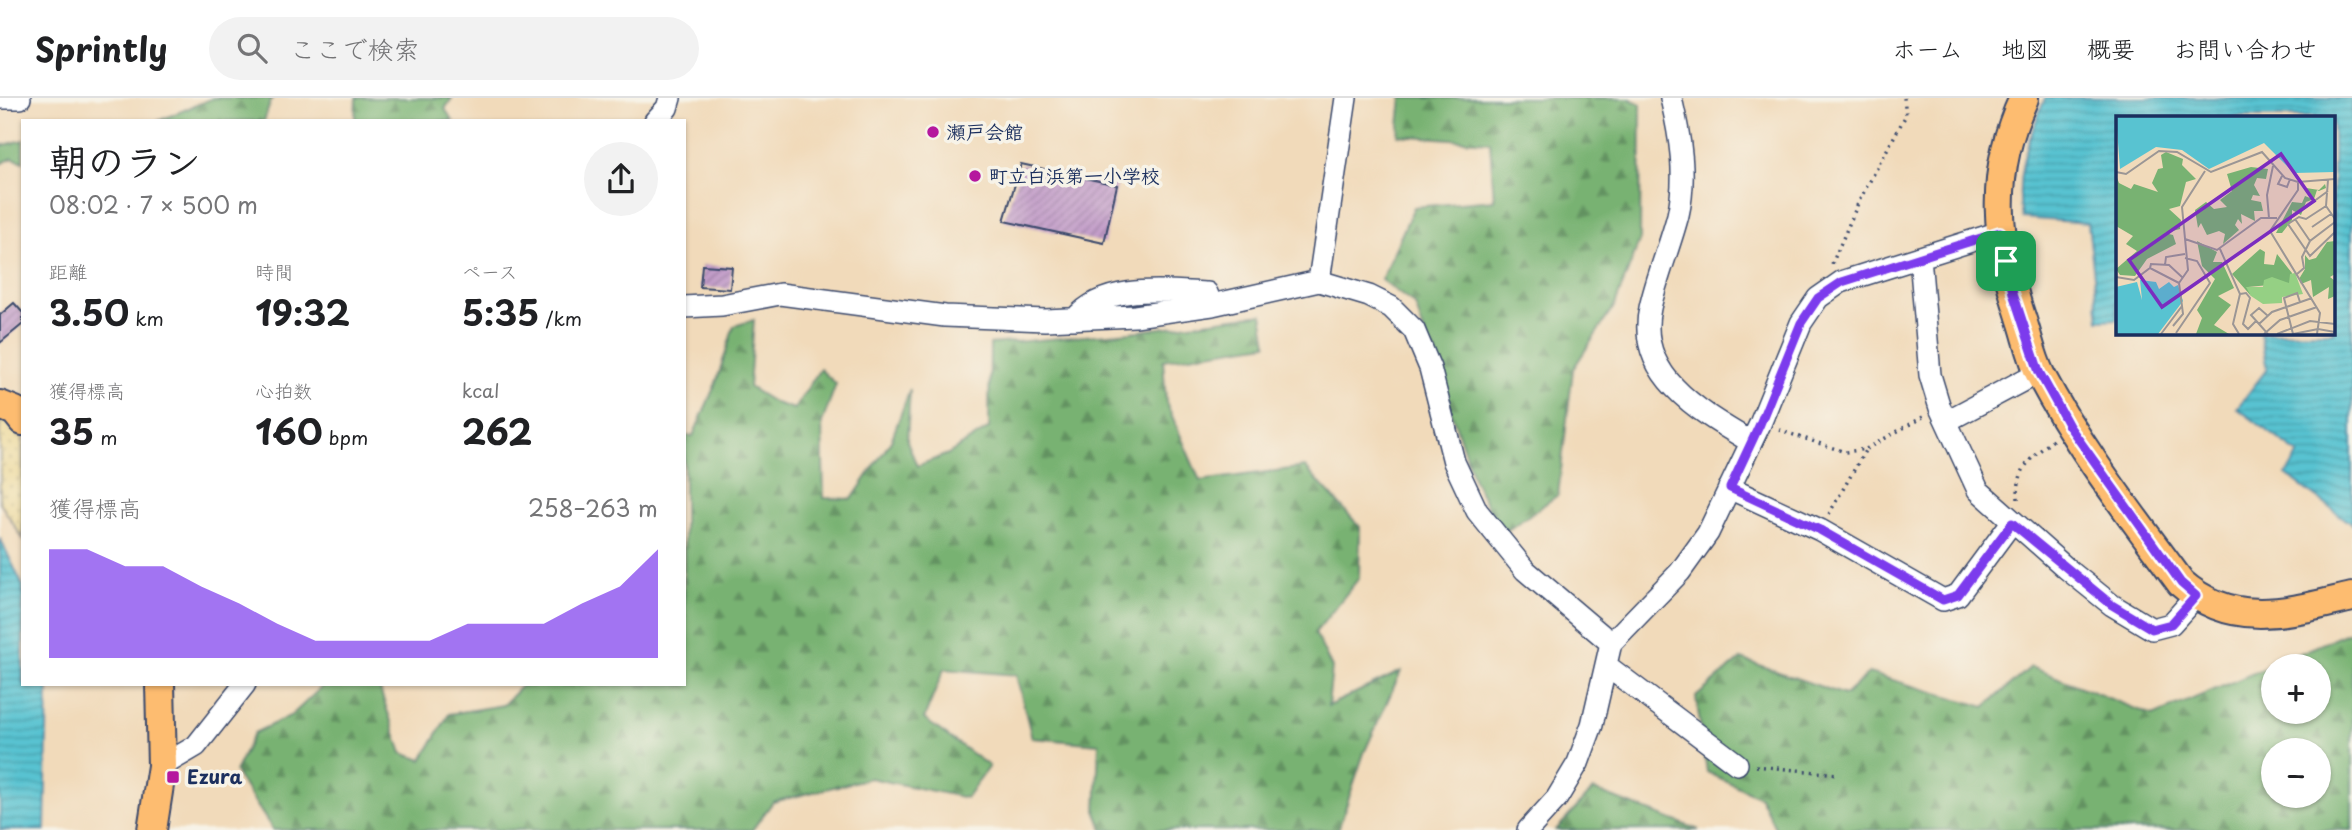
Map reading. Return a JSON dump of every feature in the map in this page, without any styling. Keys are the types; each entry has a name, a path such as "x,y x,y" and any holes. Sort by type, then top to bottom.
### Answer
{"main road":[{"path":"2024,98 2004,153 1999,186 2000,232 2013,293 2039,372 2069,426 2181,583 2196,596 2238,613 2270,613 2352,597"},
{"path":"152,830 162,766 160,686"}],"street":[{"path":"0,98 20,98"},
{"path":"657,119 667,108 670,98"},
{"path":"1319,281 1346,98"},
{"path":"1671,98 1682,144 1681,184 1678,212 1649,309 1647,331 1654,360 1673,388 1698,410 1756,433"},
{"path":"1528,830 1558,798 1578,763 1592,725 1611,643 1680,572 1708,533 1756,433 1801,323 1818,298 1842,282 2000,232"},
{"path":"1920,257 1930,374 1944,414 1978,490 2012,523 2112,605 2152,629 2171,624 2196,596"},
{"path":"686,307 722,305 780,294 945,316 1075,319 1135,316 1212,305 1319,281 1369,296 1391,307 1414,330 1430,368 1454,462 1477,511 1525,570 1611,643"},
{"path":"1944,414 2039,372"},
{"path":"1730,488 1820,530 1943,600 1958,595 2012,523"},
{"path":"1607,666 1737,764"},
{"path":"162,766 196,746 243,686"}],"path":[{"path":"1818,298 1859,201 1906,115 1904,98"},
{"path":"1756,433 1845,452 1866,449 1944,414"},
{"path":"2012,523 2019,515 2018,479 2023,469 2039,450 2069,426"},
{"path":"1820,530 1866,449"},
{"path":"1737,764 1837,774"}],"green space":[{"path":"213,98 272,98 265,119 163,119"},
{"path":"356,98 452,98 445,109 452,119 355,119"},
{"path":"1402,98 1628,98 1641,104 1640,239 1615,305 1573,369 1558,495 1502,534 1474,480 1415,305 1381,280 1414,207 1494,200 1490,142 1398,135"},
{"path":"21,141 21,161 13,158 0,164 0,146"},
{"path":"1262,314 1267,344 1163,360 1166,402 1200,481 1305,467 1360,527 1359,578 1315,633 1332,668 1328,706 1401,671 1364,753 1338,830 1103,830 1096,813 1099,744 1032,738 1016,675 944,669 924,719 989,766 966,798 870,778 773,802 752,830 273,830 235,772 254,733 292,715 323,686 379,686 402,753 422,760 449,714 503,705 521,686 686,686 686,436 693,436 716,383 734,326 754,320 749,387 775,403 794,409 820,369 836,384 822,423 824,498 852,499 891,441 910,389 907,441 917,466 948,454 989,428 990,344 1131,332"},
{"path":"2352,631 2352,830 1776,830 1760,797 1707,772 1696,697 1741,659 1845,695 1869,673 1985,707 2031,667 2153,716 2261,670 2261,724 2331,724 2331,654 2298,654"},
{"path":"1593,790 1699,830 1556,830"}],"sand":[{"path":"0,416 21,435 21,536 0,503"}],"water":[{"path":"2045,98 2352,98 2352,524 2286,475 2299,454 2237,408 2267,369 2260,334 2334,334 2334,116 2116,116 2116,319 2099,320 2088,223 2022,218 2021,171"},
{"path":"0,538 21,582 21,686 48,686 45,830 0,830"}],"building":[{"path":"1021,164 1117,185 1104,243 1004,221"},
{"path":"702,265 732,267 730,289 700,287"},
{"path":"14,303 21,311 21,326 0,343 0,315"}],"place":[{"name":"瀬戸会館","path":"933,132"},
{"name":"町立白浜第一小学校","path":"975,176"},
{"name":"Ezura","path":"173,777"}],"route":[{"path":"2000,232 2006,261 2013,293 2039,372 2069,426 2181,583 2196,596 2171,624 2152,629 2112,605 2012,523 1958,595 1943,600 1820,530 1730,488 1760,424 1801,323 1818,298 1842,282 2000,232"}]}
